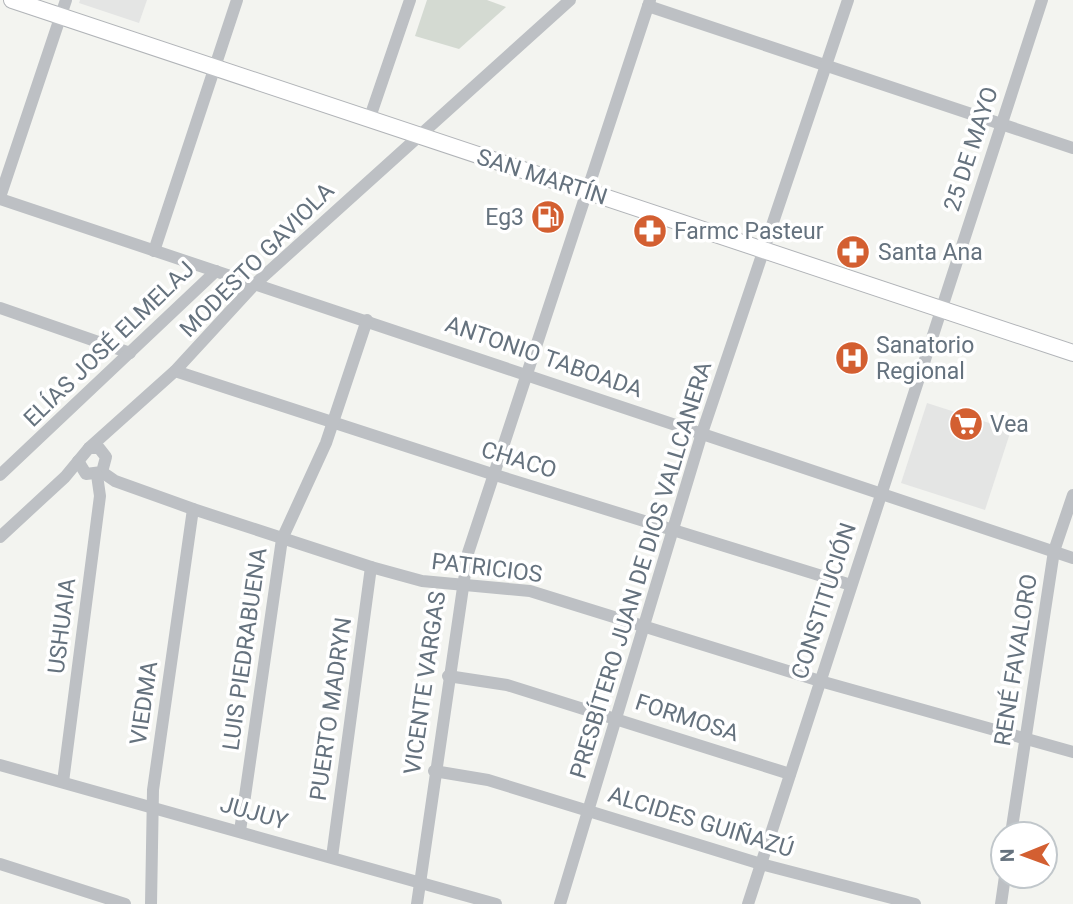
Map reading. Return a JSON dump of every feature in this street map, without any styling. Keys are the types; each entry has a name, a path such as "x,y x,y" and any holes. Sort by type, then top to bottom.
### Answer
{"main road":[{"name":"SAN MARTÍN","path":"12,0 1073,353"}],"street":[{"path":"0,198 66,0"},
{"path":"154,250 237,0"},
{"path":"369,120 410,0"},
{"name":"MODESTO GAVIOLA","path":"0,537 65,477 89,448 175,371 255,284 416,136 570,0"},
{"name":"PRESBÍTERO JUAN DE DIOS VALLCANERA","path":"561,904 702,433 848,0"},
{"name":"25 DE MAYO","path":"940,310 1042,0"},
{"path":"649,3 826,66 1073,148"},
{"name":"VICENTE VARGAS","path":"417,904 418,881 461,582 492,474 649,3"},
{"name":"ANTONIO TABOADA","path":"0,198 1073,558"},
{"name":"ELÍAS JOSÉ ELMELAJ","path":"0,475 216,271"},
{"path":"0,309 130,353"},
{"name":"CONSTITUCIÓN","path":"748,904 940,310"},
{"name":"LUIS PIEDRABUENA","path":"240,831 282,539 333,422 367,320"},
{"name":"CHACO","path":"175,371 492,474 851,585"},
{"name":"MODESTO GAVIOLA","path":"95,474 129,415"},
{"path":"89,448 99,448 106,457"},
{"path":"78,461 95,474"},
{"path":"65,477 95,474"},
{"name":"PATRICIOS","path":"95,474 371,567 422,581 461,582 530,591 820,681 1025,736 1073,752"},
{"name":"USHUAIA","path":"63,782 100,496 95,474"},
{"name":"RENÉ FAVALORO","path":"1013,820 1054,551 1073,495"},
{"name":"VIEDMA","path":"151,904 152,806 193,509"},
{"name":"PUERTO MADRYN","path":"332,857 371,567"},
{"name":"FORMOSA","path":"448,676 507,685 790,774"},
{"name":"JUJUY","path":"0,765 496,904"},
{"name":"ALCIDES GUIÑAZÚ","path":"434,771 488,780 761,864 915,904"},
{"path":"0,864 125,904"}],"shaded area":[{"path":"80,0 147,0 139,23 79,3"},
{"path":"427,0 487,0 506,7 459,49 415,36"},
{"path":"927,403 1011,430 985,510 901,483"}],"place":[{"name":"Eg3","path":"548,217"},
{"name":"Farmc Pasteur","path":"650,231"},
{"name":"Santa Ana","path":"853,252"},
{"name":"Sanatorio Regional","path":"852,358"},
{"name":"Vea","path":"966,424"}]}
